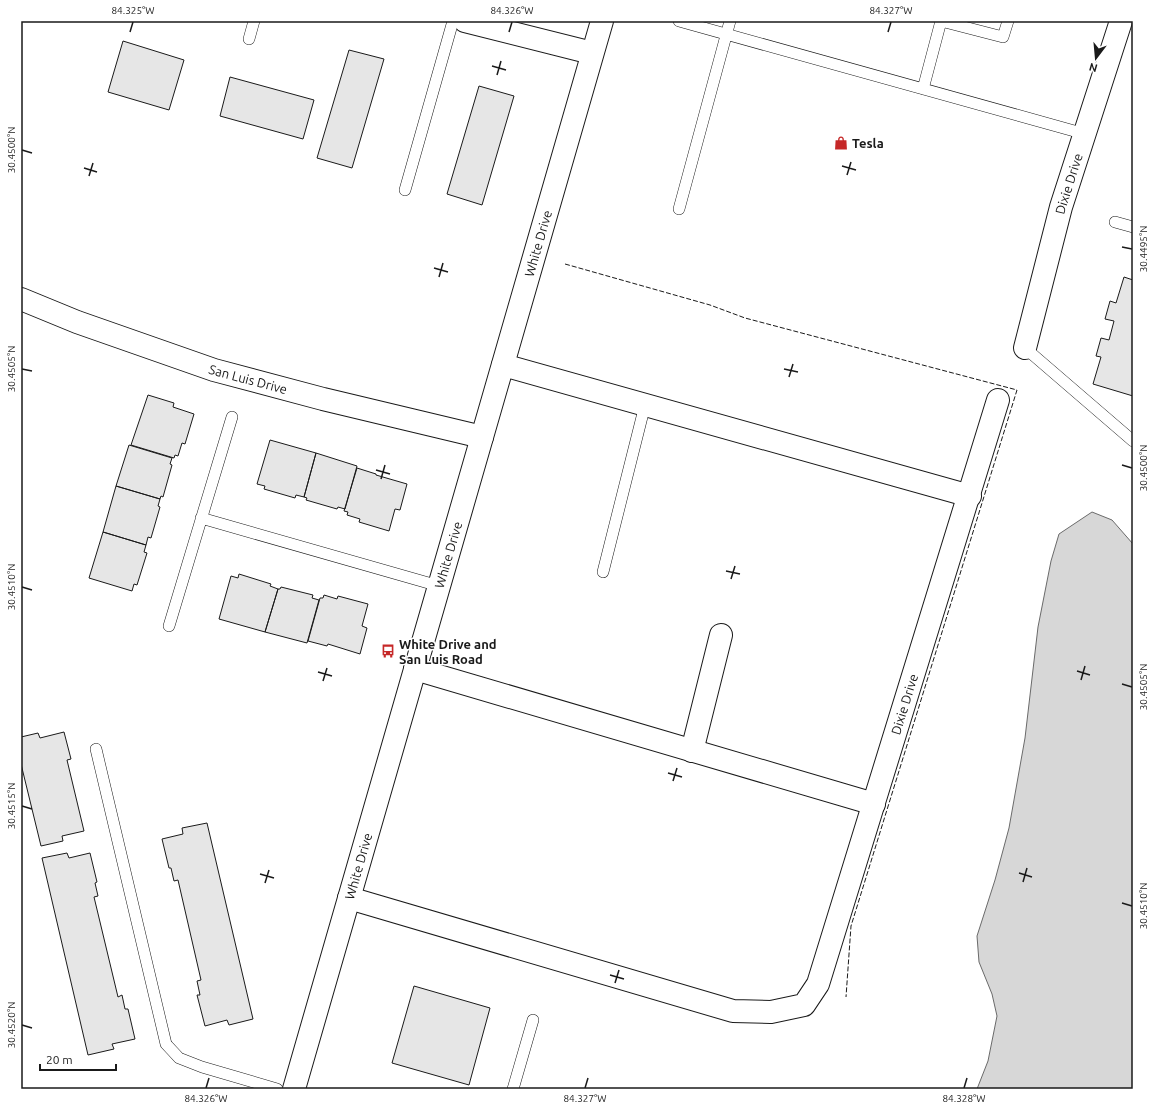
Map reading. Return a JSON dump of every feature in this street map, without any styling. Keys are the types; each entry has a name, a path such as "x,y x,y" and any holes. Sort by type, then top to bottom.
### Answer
{"street":[{"path":"463,21 592,53"},
{"name":"White Drive","path":"290,1089 349,898 602,21"},
{"name":"Dixie Drive","path":"1025,348 1061,207 1121,21"},
{"name":"San Luis Drive","path":"21,299 77,322 214,370 323,400 482,437"},
{"path":"503,365 970,496"},
{"name":"Dixie Drive","path":"349,898 733,1011 771,1012 804,1005 818,984 970,496 998,400"},
{"path":"692,751 720,635"},
{"path":"415,669 874,804"}],"lane":[{"path":"249,39 254,21"},
{"path":"405,190 463,21"},
{"path":"680,21 1085,134"},
{"path":"679,209 730,21"},
{"path":"922,89 940,21 1003,37 1008,21"},
{"path":"1115,222 1133,227"},
{"path":"1025,348 1133,441"},
{"path":"603,572 645,405"},
{"path":"168,626 232,417"},
{"path":"201,518 439,586"},
{"path":"96,750 166,1044 179,1058 202,1067 290,1089"},
{"path":"513,1089 533,1020"}],"shaded area":[{"path":"1092,512 1112,520 1133,544 1133,1089 977,1089 988,1061 997,1016 992,994 979,962 977,936 995,880 1009,828 1025,738 1038,627 1051,561 1059,534"}],"building":[{"path":"123,41 184,60 169,110 108,92"},
{"path":"349,50 384,59 352,168 317,158"},
{"path":"230,77 314,100 303,139 220,116"},
{"path":"479,86 514,96 482,205 447,194"},
{"path":"1124,277 1133,280 1133,396 1093,384 1101,357 1096,356 1101,338 1109,340 1114,321 1105,319 1110,301 1116,303"},
{"path":"148,395 174,403 173,407 194,414 185,444 182,443 178,456 175,455 174,458 131,445"},
{"path":"270,440 316,453 304,497 296,495 295,498 264,489 265,486 257,484"},
{"path":"129,445 172,458 170,464 172,465 163,497 161,496 160,499 116,486"},
{"path":"316,453 357,466 345,509 338,507 337,509 306,500 307,498 304,497"},
{"path":"357,468 407,484 400,510 395,509 389,531 359,522 360,519 347,515 348,512 344,511"},
{"path":"116,486 160,499 158,506 160,507 151,538 148,537 146,545 103,532"},
{"path":"103,532 146,545 144,552 147,553 137,585 134,584 132,591 89,578"},
{"path":"239,574 271,584 270,586 278,589 265,632 219,619 231,576 238,578"},
{"path":"281,587 313,595 312,598 319,600 307,643 265,632 278,589"},
{"path":"324,595 337,599 338,596 368,604 362,626 367,628 360,654 328,644 327,646 308,641 320,598 323,598"},
{"path":"64,732 71,759 67,760 84,831 62,836 63,841 41,846 21,764 21,737 38,733 40,738"},
{"path":"207,823 253,1019 229,1025 227,1020 205,1026 197,995 200,995 197,981 201,980 178,880 174,881 171,868 169,868 162,839 183,834 182,828"},
{"path":"67,853 69,858 90,853 97,882 95,883 98,896 94,897 118,997 122,995 125,1009 128,1009 135,1039 112,1044 114,1049 88,1055 42,858"},
{"path":"414,986 490,1008 469,1085 392,1063"}],"fence":[{"path":"565,264 710,305 745,318 1017,390 851,926 846,997"}],"place":[{"name":"Tesla","path":"841,143"},
{"name":"White Drive and San Luis Road","path":"388,651"}]}
